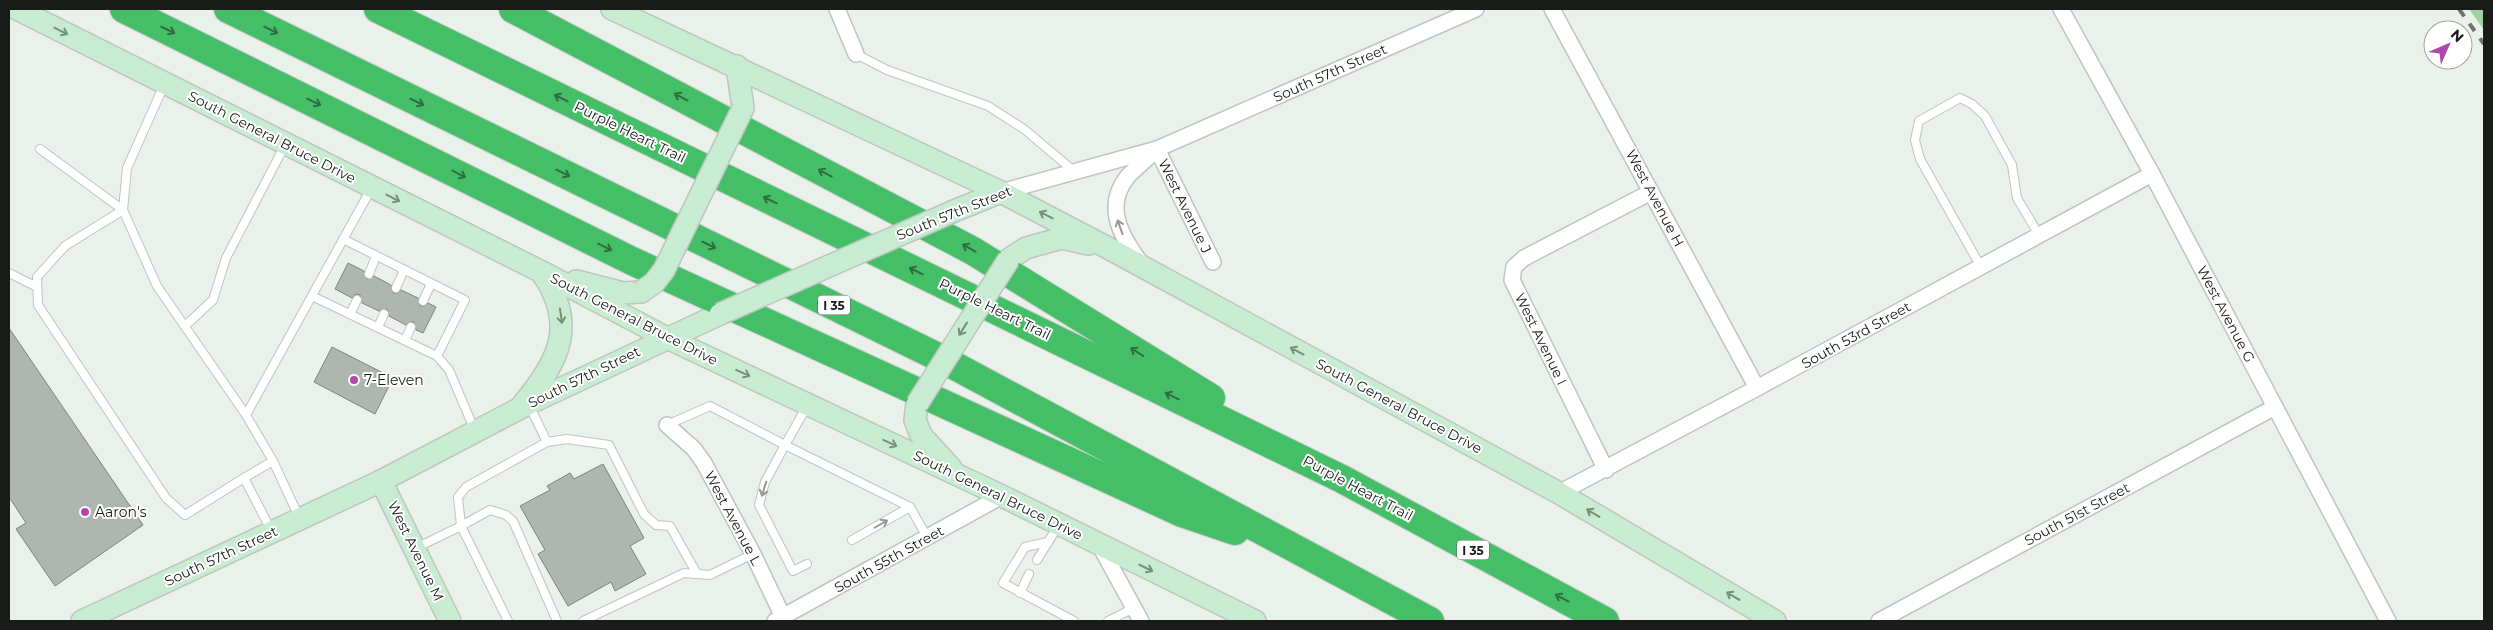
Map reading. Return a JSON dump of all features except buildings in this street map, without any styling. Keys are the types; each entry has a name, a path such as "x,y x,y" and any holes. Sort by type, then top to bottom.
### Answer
{"highway":[{"path":"124,9 659,273 1182,513 1309,556"},
{"name":"I 35","path":"228,9 942,359 1430,621"},
{"name":"Purple Heart Trail","path":"378,9 1342,479 1605,621"},
{"path":"513,9 973,251 1342,479"}],"main road":[{"name":"South General Bruce Drive","path":"17,9 542,272 667,338 1002,496 1053,533 1100,546 1255,621"},
{"name":"South General Bruce Drive","path":"612,9 737,66 1001,192 1110,248 1559,492 1774,621"},
{"path":"542,272 623,293 642,292 654,284 664,270 743,108 737,66"},
{"name":"South 57th Street","path":"82,621 381,481 523,406 667,338 1001,192"},
{"path":"958,475 921,435 915,420 916,404 1009,259 1026,248 1062,238 1110,248"},
{"path":"523,406 547,371 561,340 562,318 555,291 542,272"},
{"name":"West Avenue M","path":"381,481 450,621"}],"street":[{"path":"837,9 856,54"},
{"name":"South 57th Street","path":"1001,192 1157,149 1476,9"},
{"name":"West Avenue H","path":"1552,9 1757,388"},
{"name":"West Avenue G","path":"2061,9 2152,174 2388,621"},
{"name":"South 57th Street","path":"1144,268 1120,230 1115,214 1119,196 1127,177 1157,149"},
{"name":"West Avenue J","path":"1157,149 1213,262"},
{"name":"South 53rd Street","path":"1559,492 1606,470 2152,174"},
{"name":"West Avenue I","path":"1606,470 1512,280 1514,267 1524,258 1651,192"},
{"name":"South 51st Street","path":"1878,621 2275,407"},
{"name":"West Avenue L","path":"667,425 694,450 704,463 753,554 781,620"},
{"name":"South 55th Street","path":"781,620 1002,496"},
{"path":"1100,546 1141,621"}],"lane":[{"path":"856,54 887,70 988,106 1024,129 1075,172"},
{"path":"165,83 127,168 123,210 157,286 246,414 273,461 300,519"},
{"path":"1981,267 1920,160 1915,140 1919,121 1960,98 1972,104 1985,116 2012,165 2017,198 2039,235"},
{"path":"185,326 213,300 226,258 286,144"},
{"path":"40,149 123,210"},
{"path":"246,414 372,187"},
{"path":"123,210 65,246 37,278 38,305 166,498 184,515 273,461"},
{"path":"343,240 465,300 437,356"},
{"path":"369,274 376,256"},
{"path":"396,288 404,270"},
{"path":"9,273 37,287"},
{"path":"423,301 431,284"},
{"path":"312,296 437,356 450,370 476,431"},
{"path":"350,314 357,300"},
{"path":"378,327 384,314"},
{"path":"405,340 411,327"},
{"path":"808,404 765,482 759,505 793,571 808,564"},
{"path":"523,406 547,442"},
{"path":"667,425 710,406 910,507 927,537"},
{"path":"508,621 460,526 458,498 466,487 547,442 567,439 609,445 644,514 656,525 670,526 697,574"},
{"path":"244,478 272,532"},
{"path":"852,540 910,507"},
{"path":"414,549 490,510 506,515 513,522 557,621"},
{"path":"1037,560 1053,533"},
{"path":"1053,533 1025,548 1004,583 1074,621"},
{"path":"583,621 684,573 710,575 753,554"},
{"path":"1020,593 1030,574"},
{"path":"1108,621 1134,608"}],"green space":[{"path":"2469,9 2484,9 2484,30"}],"railway":[{"path":"2459,9 2484,44"}],"place":[{"name":"7-Eleven","path":"354,380"},
{"name":"Aaron's","path":"85,512"}]}
